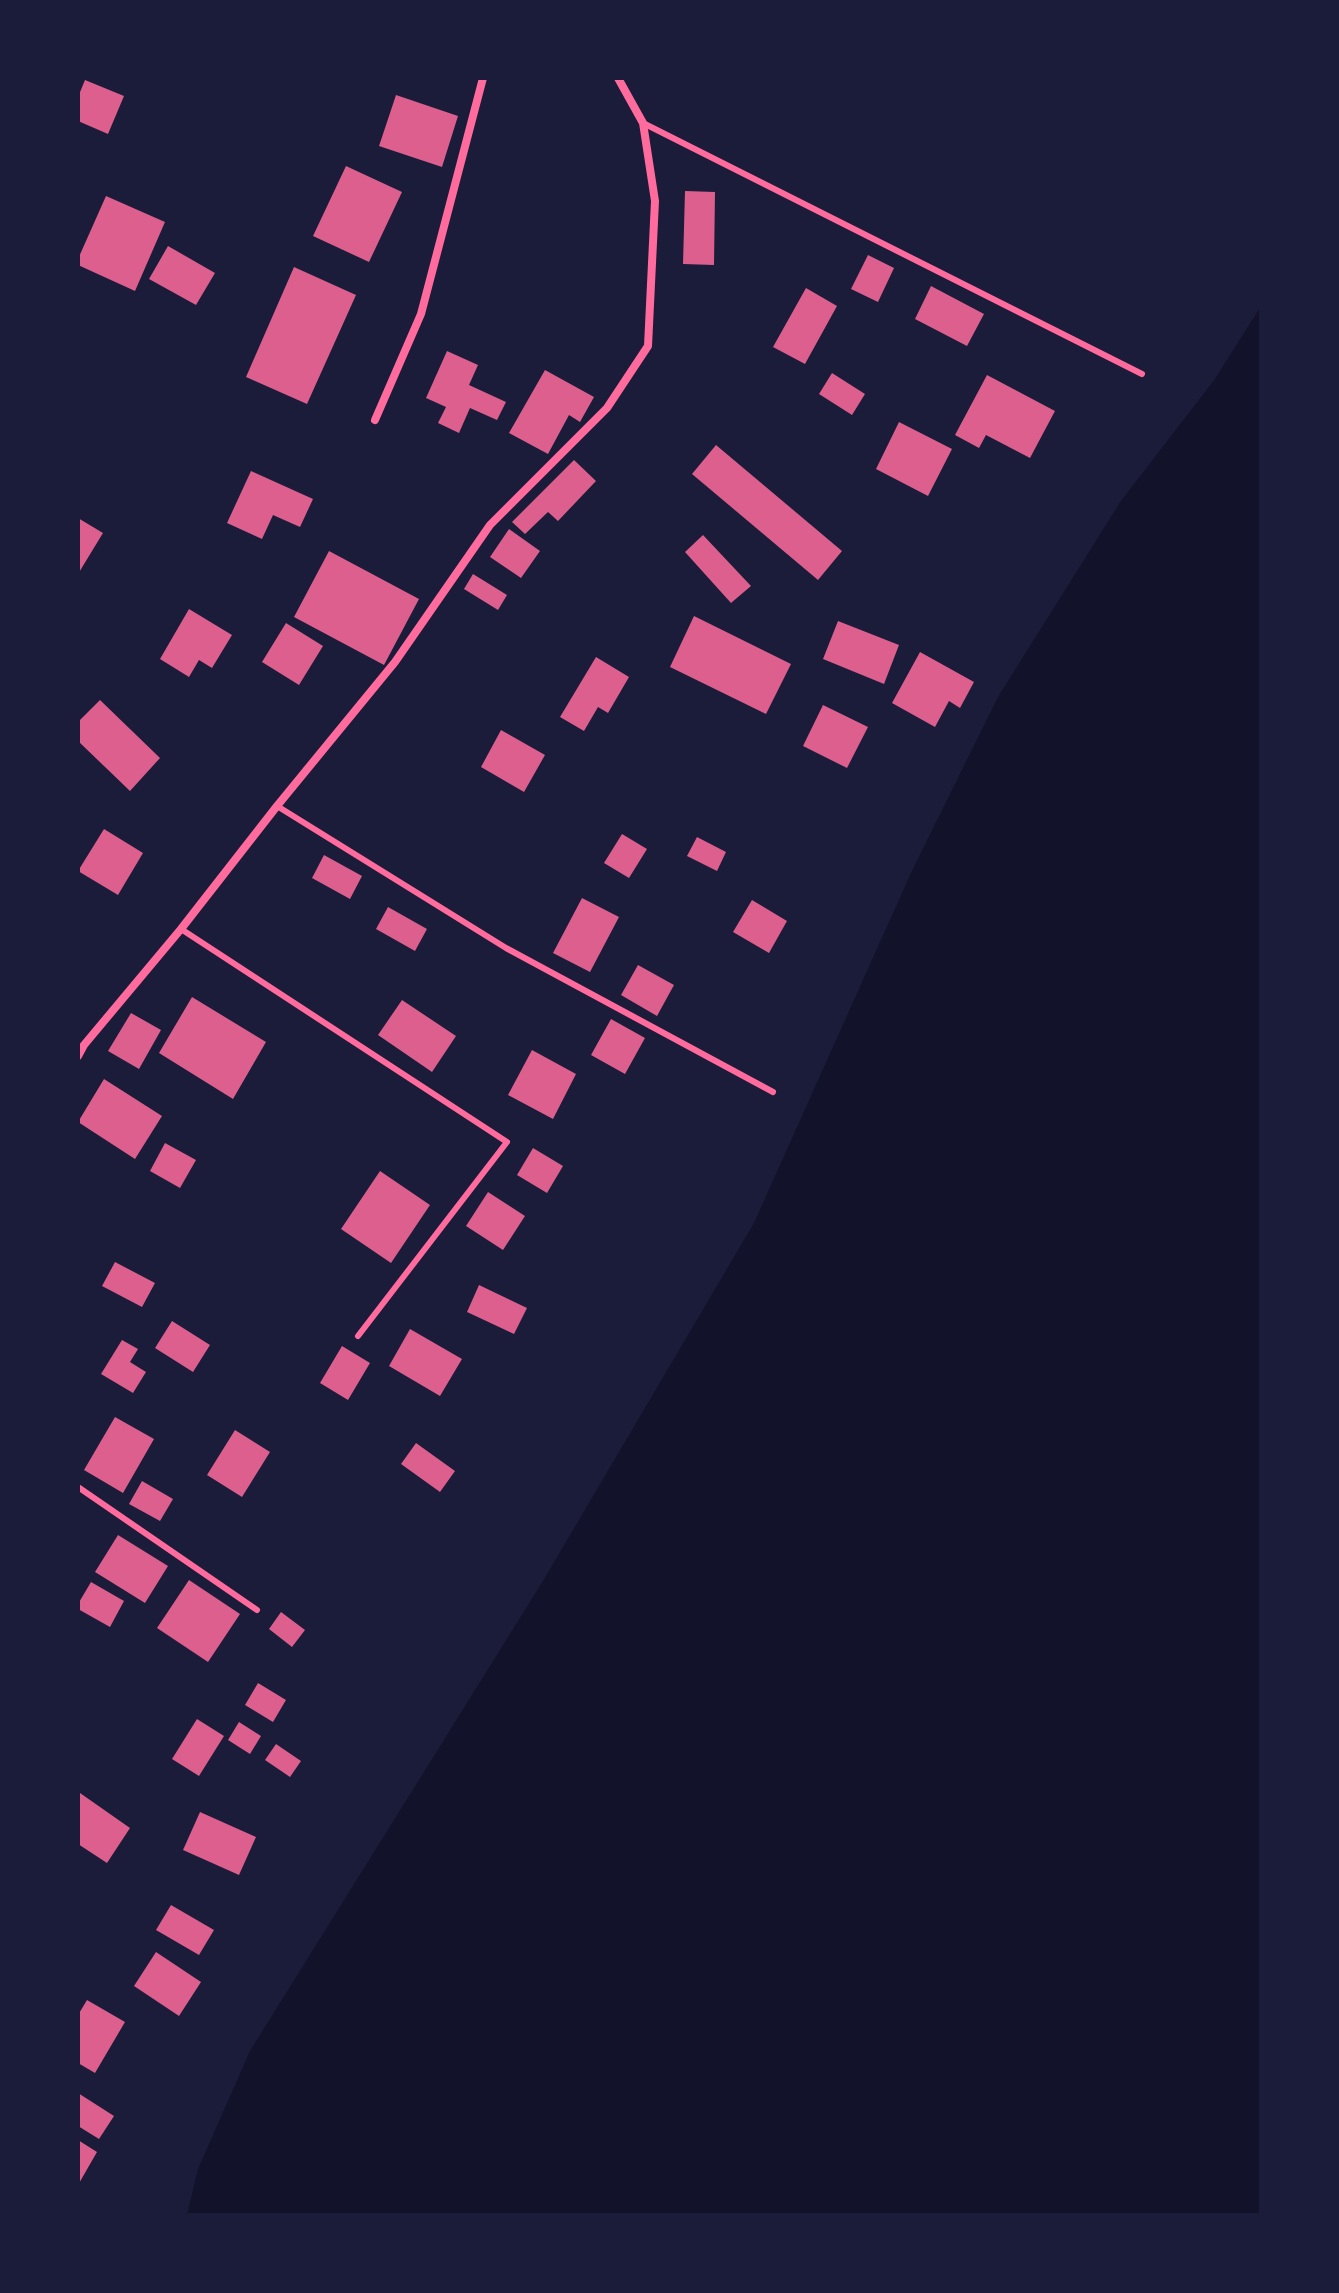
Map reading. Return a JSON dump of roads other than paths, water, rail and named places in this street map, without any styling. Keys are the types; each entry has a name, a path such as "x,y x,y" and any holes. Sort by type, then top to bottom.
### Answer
{"street":[{"path":"375,420 421,314 483,78"},
{"path":"78,1056 395,662 490,525 607,408 648,346 655,201 643,123 618,78"}],"lane":[{"path":"643,123 1142,374"},
{"path":"277,806 506,948 773,1092"},
{"path":"181,929 507,1142 358,1336"},
{"path":"78,1487 257,1610"}]}
